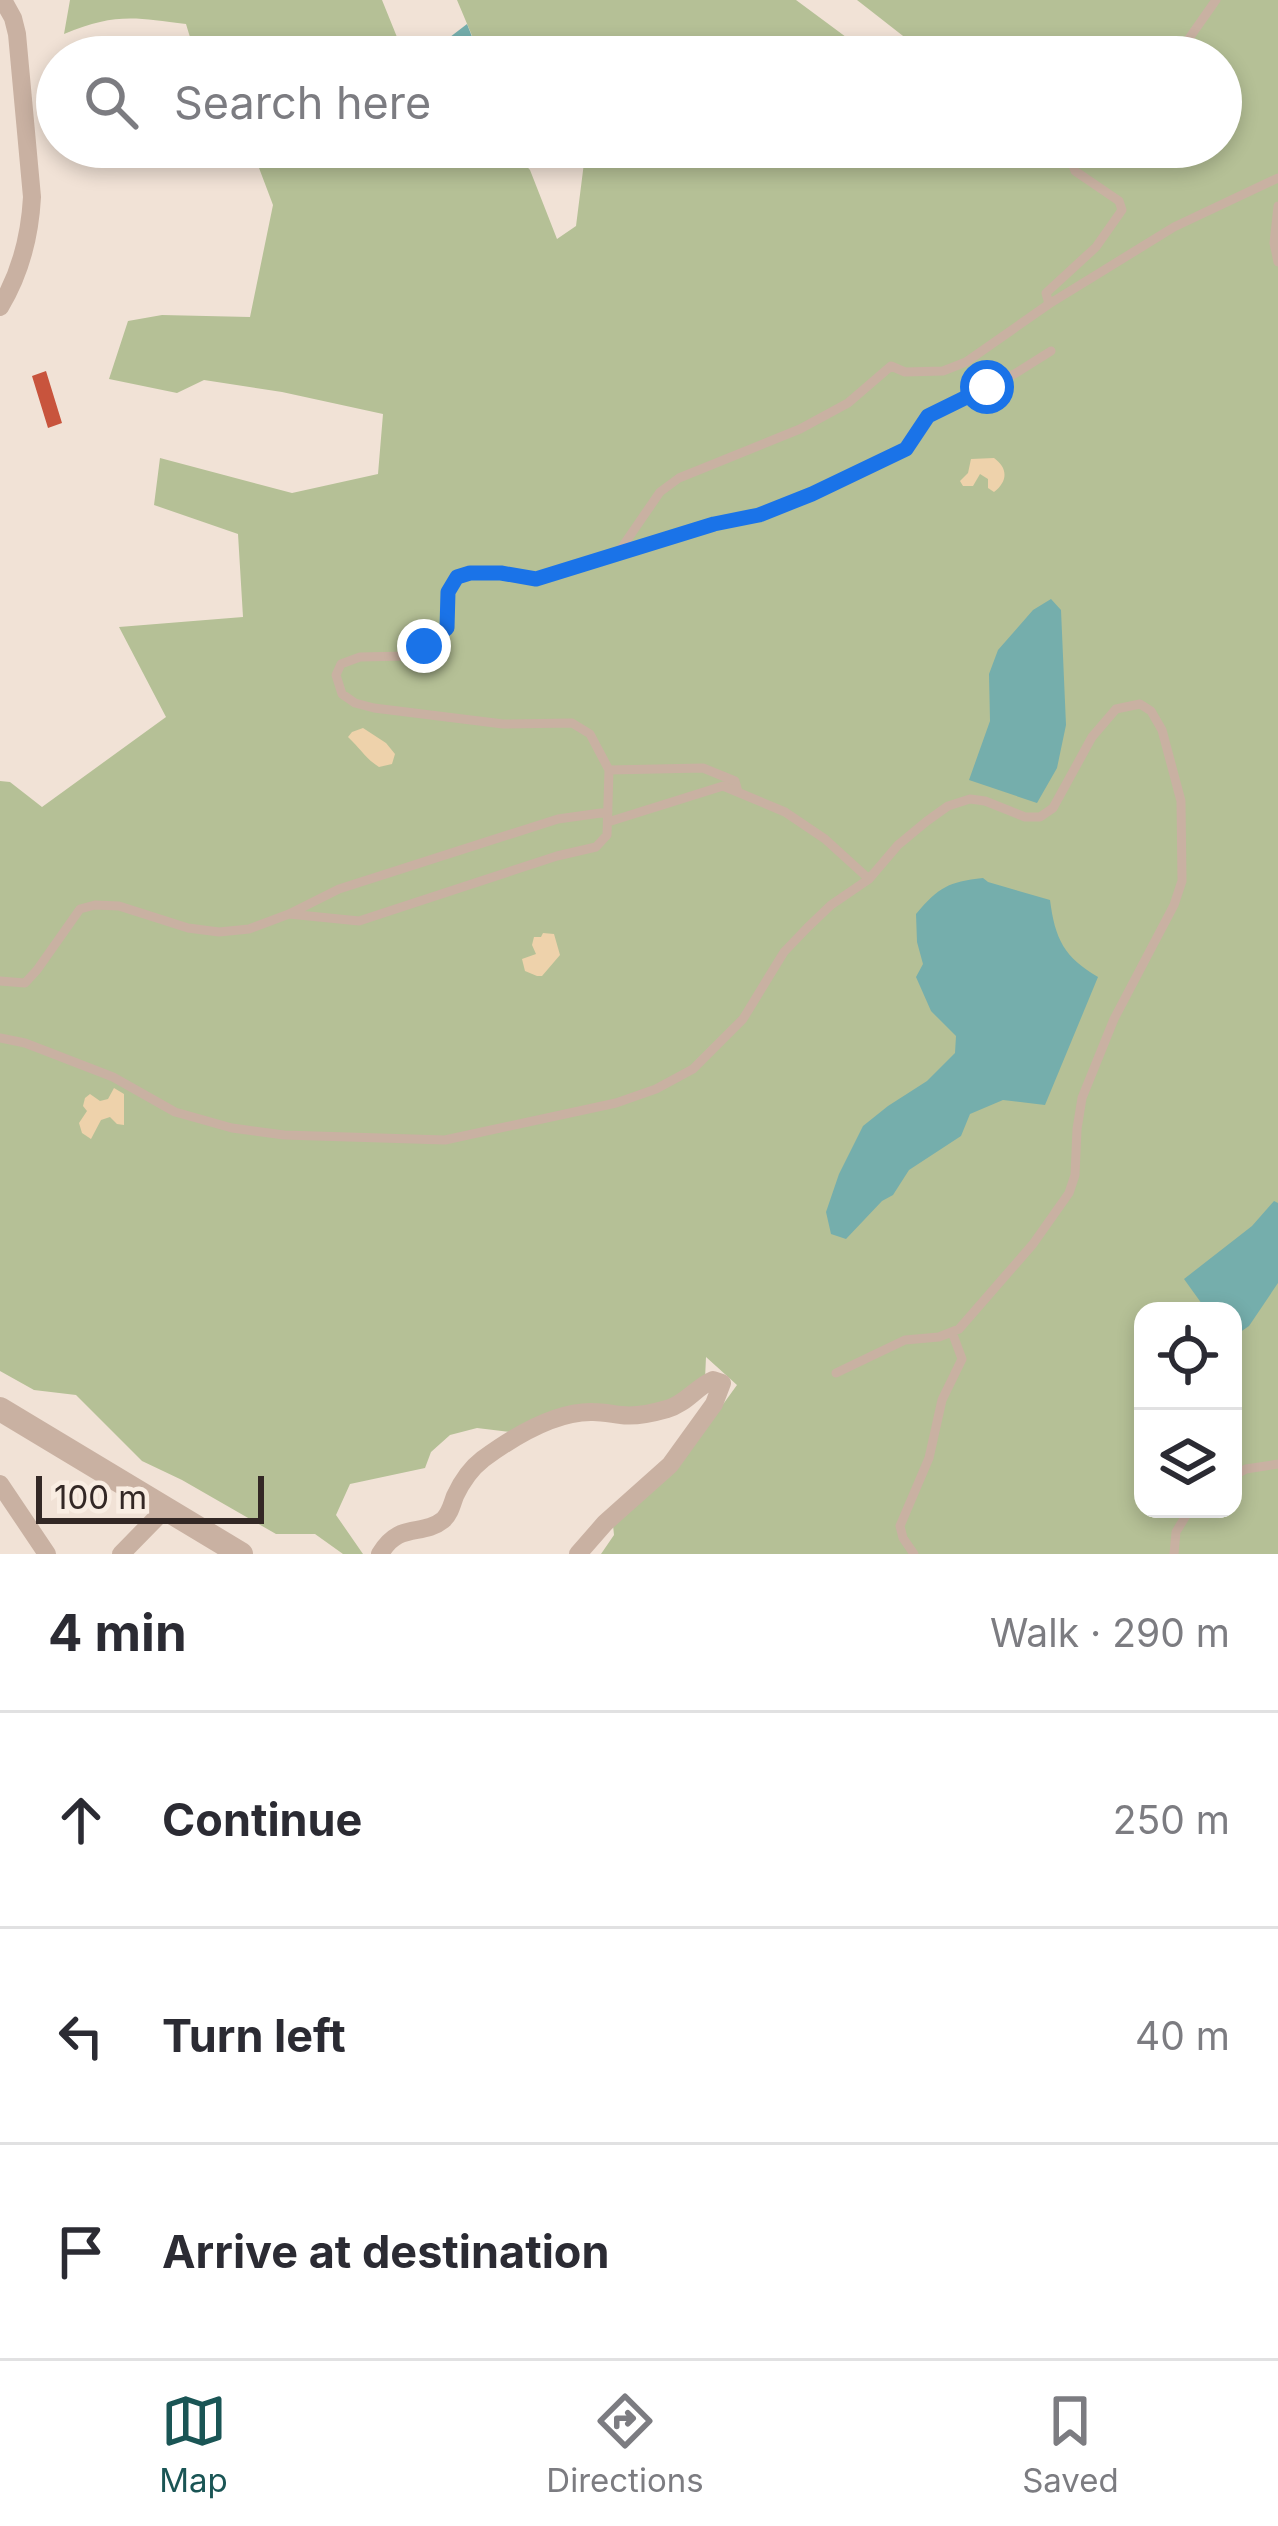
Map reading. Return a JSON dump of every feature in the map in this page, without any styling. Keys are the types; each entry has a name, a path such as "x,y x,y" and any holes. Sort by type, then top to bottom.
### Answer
{"street":[{"path":"0,307 15,278 31,223 32,196 17,34 3,0"},
{"path":"380,1554 392,1538 440,1523 466,1475 530,1431 562,1416 590,1412 626,1417 671,1408 703,1384 722,1383 714,1404 670,1465 578,1554"},
{"path":"0,1409 241,1554"},
{"path":"0,1484 47,1554"},
{"path":"121,1554 167,1508"}],"lane":[{"path":"1191,36 1216,0"},
{"path":"1049,304 1046,292 1096,247 1122,210 1119,201 1074,168"},
{"path":"618,553 660,492 679,478 800,429 848,403 891,366 904,372 943,371 966,362 1174,227 1278,178"},
{"path":"1278,206 1274,243 1278,262"},
{"path":"290,914 359,921 596,847 608,835 609,770 590,734 572,723 503,724 374,708 342,694 336,676 341,664 360,657 406,656 447,628 448,592 457,577 501,573 536,579 714,524 759,515 906,449 928,416 1051,351"},
{"path":"0,1038 113,1077 175,1112 232,1128 284,1135 445,1140 616,1103 692,1069 743,1018 784,952 807,928 948,806 970,799 1025,817 1040,817 1054,808 1092,736 1116,709 1140,704 1151,711 1162,730 1181,801 1182,881 1114,1019 1082,1099 1069,1193 1034,1244 959,1329 939,1337 904,1340 836,1373"},
{"path":"609,770 704,768 735,781 738,792"},
{"path":"0,981 25,983 80,909 94,905 119,906 188,928 219,932 249,928 339,889 559,819 608,817 723,786 785,812 825,839 869,879"},
{"path":"914,1554 900,1526 929,1458 942,1400 962,1359 952,1332"},
{"path":"1242,1471 1278,1464"},
{"path":"1174,1554 1176,1532 1185,1518"}],"green space":[{"path":"70,0 382,0 397,36 190,36 186,24 124,18 64,34"},
{"path":"457,0 796,0 845,36 472,36"},
{"path":"857,0 1278,0 1278,1554 601,1554 614,1535 613,1525 674,1472 737,1385 706,1357 705,1379 672,1407 589,1410 519,1433 477,1428 450,1435 431,1452 425,1468 350,1484 336,1515 363,1554 343,1554 315,1534 276,1534 142,1461 76,1395 34,1390 0,1371 0,781 10,782 42,807 166,717 119,627 243,617 238,534 154,505 160,458 292,493 378,474 383,414 204,380 177,393 109,379 128,321 162,315 250,317 273,205 259,168 528,168 557,239 576,226 583,168 1242,168 1242,36 903,36"}],"sand":[{"path":"994,458 1004,475 994,492 980,474 973,486 963,486 960,481 971,459"},
{"path":"363,728 395,754 392,764 379,767 348,737"},
{"path":"554,934 560,955 537,976 525,971 522,959 536,954 534,937"},
{"path":"114,1088 124,1094 124,1125 110,1117 101,1120 91,1139 79,1123 87,1111 85,1098 90,1094 100,1101 108,1099"}],"water":[{"path":"467,24 472,36 451,36"},
{"path":"1051,599 1061,610 1066,725 1057,768 1037,803 969,780 990,721 989,674 998,650 1033,610"},
{"path":"983,878 1050,900 1063,946 1098,977 1045,1105 1003,1100 970,1114 961,1136 909,1170 893,1195 846,1239 831,1234 826,1212 863,1126 927,1081 955,1053 956,1036 931,1011 916,977 923,964 916,914 945,887"},
{"path":"1274,1201 1278,1203 1278,1283 1242,1331 1242,1302 1201,1302 1184,1279 1252,1226"}],"building":[{"path":"46,371 62,423 48,428 32,376"}],"route":[{"path":"424,646 447,628 448,592 457,577 501,573 536,579 714,524 759,515 906,449 928,416 987,387"}]}
